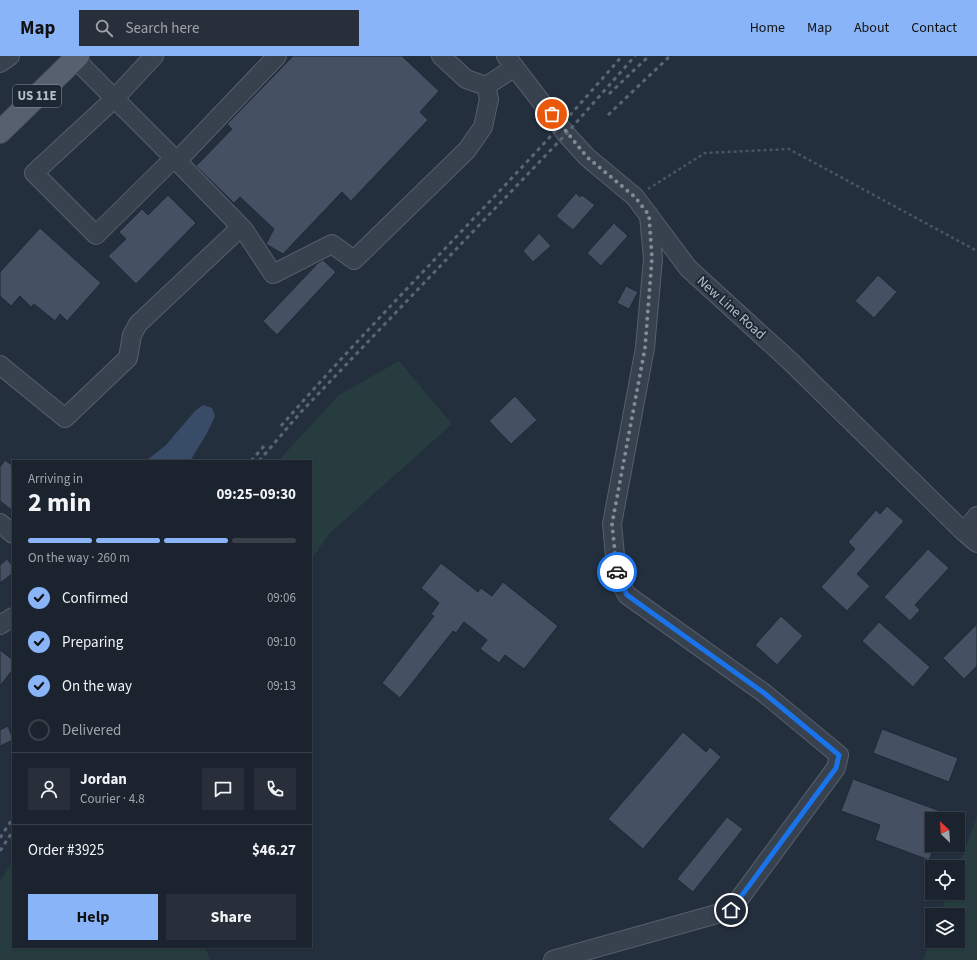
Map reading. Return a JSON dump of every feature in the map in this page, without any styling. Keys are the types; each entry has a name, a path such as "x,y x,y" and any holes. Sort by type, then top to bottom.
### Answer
{"main road":[{"name":"US 11E","path":"2,127 75,57"}],"street":[{"path":"0,63 10,56"},
{"path":"154,56 114,99 34,172 96,235 176,160 277,56"},
{"path":"441,56 466,79 486,86"},
{"path":"75,57 114,99 242,227 273,274 332,244 354,260 467,150 482,127 489,99 486,86"},
{"path":"486,86 510,61"},
{"name":"New Line Road","path":"510,61 566,134 587,157 635,197 688,268 791,362 970,537"},
{"path":"553,960 731,910 836,768 839,755 764,693 627,595 617,576 612,524 645,348 652,258 649,215"},
{"path":"0,365 65,418 128,358 132,335 138,324 242,227"},
{"path":"970,537 977,516"},
{"path":"0,523 12,533"},
{"path":"0,625 12,618"}],"path":[{"path":"635,197 705,153 789,149 977,251"}],"green space":[{"path":"399,361 452,424 329,534 312,559 312,460 279,460 339,395"},
{"path":"977,817 977,960 923,960 928,948 965,948 965,908 943,908 945,900 965,900 965,860 961,860 965,852"},
{"path":"12,863 12,948 205,948 210,960 0,960 0,881"}],"water":[{"path":"203,405 212,408 215,416 207,433 191,460 147,460 166,445 195,411"}],"building":[{"path":"293,56 402,56 439,91 420,112 428,120 351,201 342,192 283,254 266,244 274,229 240,197 234,203 196,166 232,129 227,124"},
{"path":"576,193 580,197 582,195 595,205 573,230 556,216"},
{"path":"168,195 196,223 136,284 108,256 126,239 119,232 142,209 148,215"},
{"path":"614,223 628,236 601,266 587,253"},
{"path":"40,228 101,283 67,321 60,314 55,321 34,304 31,307 20,296 11,306 0,296 0,272"},
{"path":"539,233 551,246 533,262 523,251"},
{"path":"323,260 336,272 277,335 263,321 318,263"},
{"path":"878,275 897,292 874,318 855,301"},
{"path":"626,286 638,292 629,309 617,303"},
{"path":"515,396 537,420 511,444 489,421"},
{"path":"5,460 12,465 12,510 0,501 0,467"},
{"path":"887,506 904,521 857,574 870,586 847,611 821,587 855,549 848,542 876,510 880,514"},
{"path":"928,549 949,568 915,605 920,610 910,621 884,597"},
{"path":"7,559 12,566 12,574 0,583 0,565"},
{"path":"441,563 478,592 481,588 492,596 503,582 558,626 524,669 505,655 499,663 480,649 487,640 464,622 456,633 453,631 400,698 382,683 434,616 431,614 439,603 421,588"},
{"path":"781,616 803,636 777,665 755,645"},
{"path":"879,622 930,667 913,687 862,641"},
{"path":"977,624 977,666 964,679 943,658"},
{"path":"0,650 12,659 12,670 0,686"},
{"path":"8,726 12,740 0,746 0,730"},
{"path":"882,729 958,758 949,782 873,753"},
{"path":"683,732 706,752 710,747 721,757 643,849 608,819"},
{"path":"853,779 943,812 925,812 925,852 932,852 929,860 875,840 880,825 841,811"},
{"path":"727,817 743,829 693,892 677,879"}],"railway":[{"path":"281,426 365,333 538,150 622,56"},
{"path":"260,460 301,412 566,134 635,56"},
{"path":"609,94 649,56"},
{"path":"608,115 670,56"},
{"path":"252,460 264,446"},
{"path":"0,838 12,820"},
{"path":"0,851 12,833"}],"way so far":[{"path":"552,114 566,134 587,157 635,197 649,215 652,258 645,348 612,524 617,572"}],"route":[{"path":"617,572 617,576 627,595 660,617 764,693 839,755 836,768 731,910"}]}
